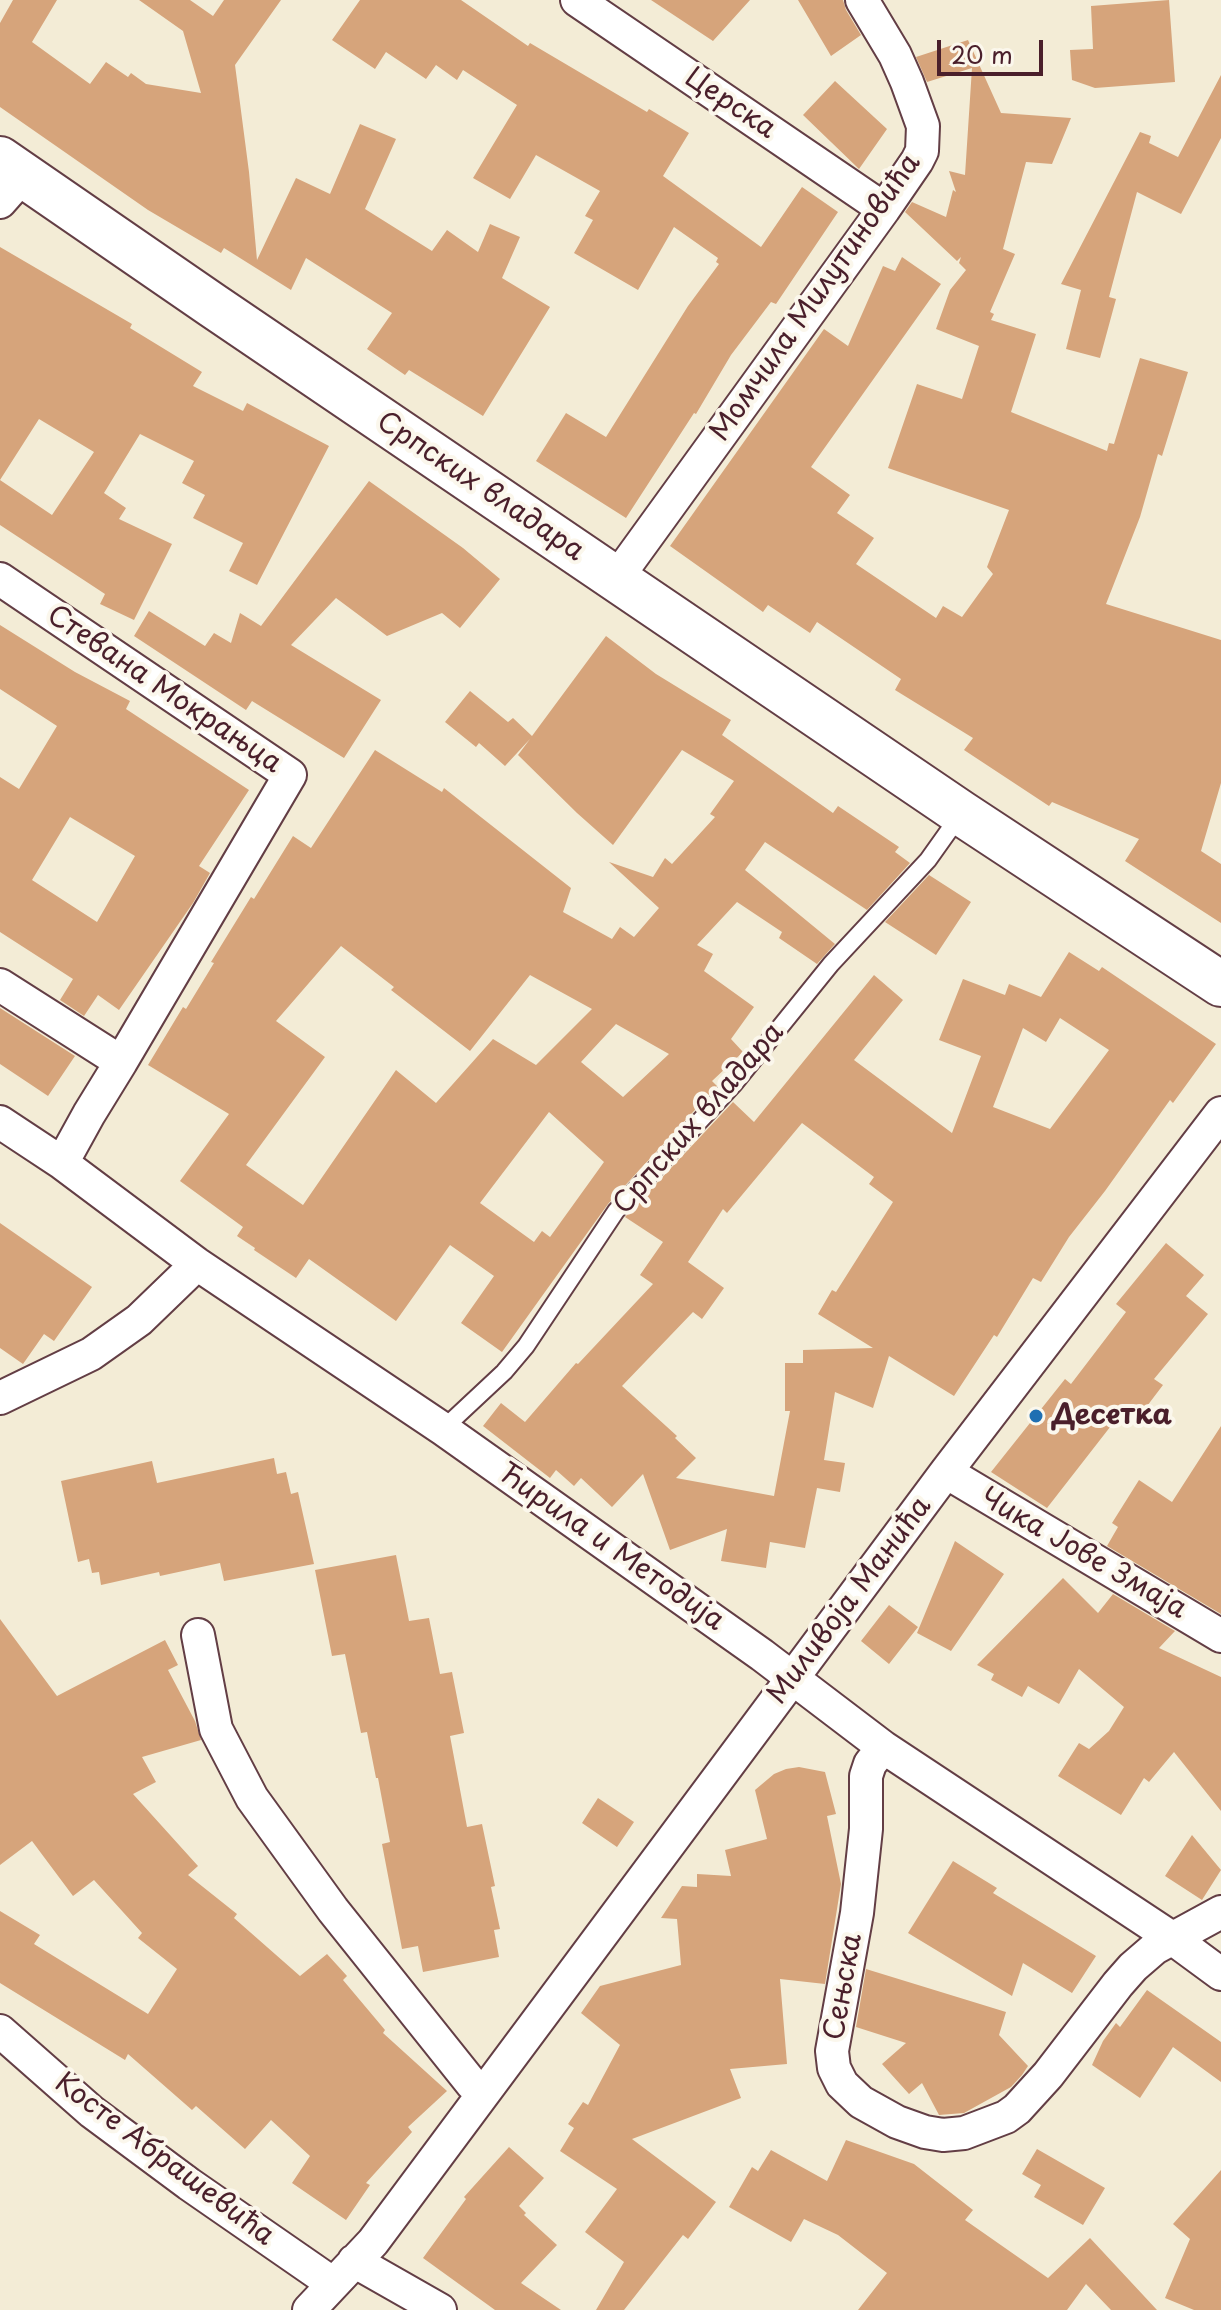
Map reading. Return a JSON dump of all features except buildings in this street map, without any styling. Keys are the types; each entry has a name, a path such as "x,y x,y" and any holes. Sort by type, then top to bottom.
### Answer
{"main road":[{"name":"Српских владара","path":"8,179 616,579 961,813 1221,984"}],"street":[{"name":"Церска","path":"577,0 884,209"},
{"name":"Момчила Милутиновића","path":"616,579 917,161 924,139 923,126 895,55 862,0"},
{"name":"Стевана Мокрањца","path":"0,579 290,775 121,1062"},
{"path":"0,985 121,1062 62,1163"},
{"name":"Миливоја Манића","path":"309,2310 373,2242 946,1472 1221,1113"},
{"name":"Ћирила и Методија","path":"0,1122 62,1163 197,1264 443,1429 792,1678 883,1747 1172,1938 1221,1974"},
{"path":"0,1398 91,1354 139,1320 197,1264"},
{"name":"Чика Јове Змаја","path":"946,1472 1221,1636"},
{"path":"198,1635 216,1729 252,1798 333,1910 472,2084 483,2092"},
{"name":"Сењска","path":"883,1747 870,1764 866,1776 866,1829 857,1913 832,2051 834,2068 842,2084 861,2102 897,2122 943,2135 964,2133 1006,2117 1048,2075 1133,1967 1155,1948 1221,1912"},
{"name":"Косте Абрашевића","path":"0,2031 92,2112 189,2184 343,2272 440,2310"}],"lane":[{"name":"Српских владара","path":"443,1429 504,1372 526,1346 616,1211 734,1084 831,964 928,860 961,813"}],"place":[{"name":"Десетка","path":"1036,1416"}]}
